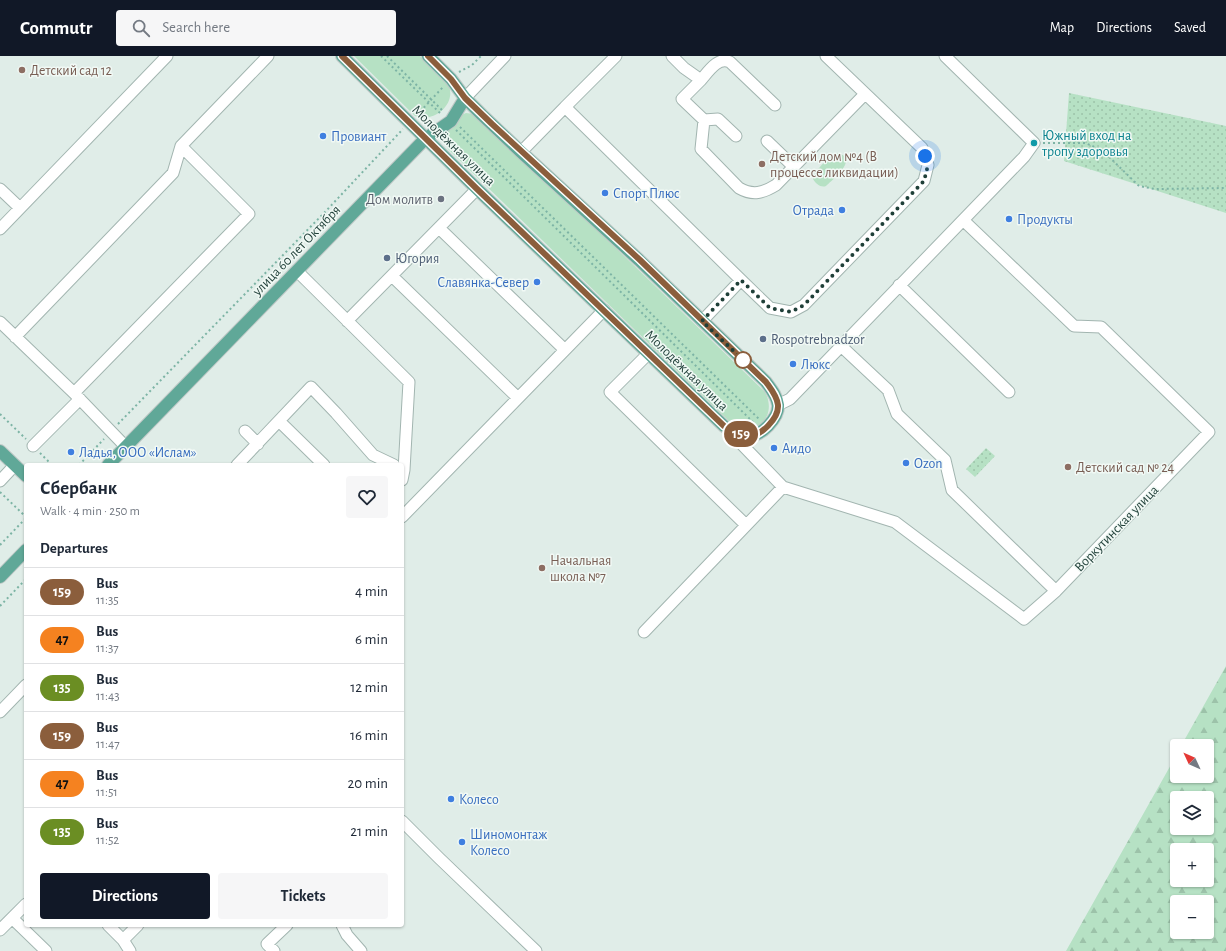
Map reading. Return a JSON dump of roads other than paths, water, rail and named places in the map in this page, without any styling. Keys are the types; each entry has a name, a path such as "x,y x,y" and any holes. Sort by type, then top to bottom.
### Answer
{"main road":[{"name":"Молодёжная улица","path":"342,56 425,139 724,426 737,434 749,436 757,434 762,426 775,417 778,406"},
{"path":"428,56 451,79 465,98 520,152 640,260 766,382 775,395 778,406"},
{"name":"улица 60 лет Октября","path":"110,463 425,139 450,122 465,98"},
{"path":"0,451 24,474"},
{"path":"0,577 24,552"}],"street":[{"path":"0,229 167,56"},
{"path":"15,337 174,173 181,146 268,56"},
{"name":"улица 60 лет Октября","path":"465,98 505,56"},
{"path":"520,152 616,56"},
{"path":"672,56 684,68 701,80"},
{"path":"566,107 770,308 791,312 804,305 924,181 928,165 922,148 826,56"},
{"path":"778,406 790,399 1024,157 1034,143 945,56"},
{"path":"736,136 718,119 704,120 682,99 718,61 726,60 730,62 775,105"},
{"path":"704,120 701,150 739,188 746,192 763,192 776,185 865,94"},
{"path":"767,141 794,167"},
{"path":"33,446 77,396 249,214 181,146"},
{"path":"0,189 20,208"},
{"path":"347,322 477,189"},
{"name":"Воркутинская улица","path":"783,486 896,522 1024,619 1056,590 1209,432 1100,327 1074,326 963,220"},
{"path":"439,228 565,350"},
{"path":"297,271 347,322 410,382 402,463"},
{"path":"392,276 518,398"},
{"path":"702,321 741,280"},
{"path":"899,285 1009,392"},
{"path":"404,515 604,310"},
{"path":"0,322 77,396 126,447"},
{"path":"841,346 888,390 897,414 945,460 952,490 1056,590"},
{"path":"649,353 610,392 746,525"},
{"path":"239,463 310,387 336,413 373,455 387,463"},
{"path":"279,421 322,463"},
{"path":"644,632 783,486 724,426"},
{"path":"245,431 258,444"},
{"path":"0,481 15,465"},
{"path":"0,712 24,692"},
{"path":"404,823 536,951"},
{"path":"0,930 24,906"},
{"path":"12,918 46,951"},
{"path":"110,927 123,940 130,951"},
{"path":"123,940 136,927"},
{"path":"274,951 267,944 285,927"},
{"path":"343,927 347,935 361,951"}],"place":[{"name":"Детский сад 12","path":"22,70"},
{"name":"Провиант","path":"323,136"},
{"name":"Южный вход на тропу здоровья","path":"1034,143"},
{"name":"Детский дом №4 (В процессе ликвидации)","path":"762,164"},
{"name":"Спорт Плюс","path":"605,193"},
{"name":"Дом молитв","path":"441,199"},
{"name":"Отрада","path":"842,210"},
{"name":"Продукты","path":"1009,219"},
{"name":"Югория","path":"387,258"},
{"name":"Славянка-Север","path":"537,282"},
{"name":"Rospotrebnadzor","path":"763,339"},
{"name":"Люкс","path":"793,364"},
{"name":"Аидо","path":"774,448"},
{"name":"Ладья, ООО «Ислам»","path":"71,452"},
{"name":"Ozon","path":"906,463"},
{"name":"Детский сад № 24","path":"1068,467"},
{"name":"Начальная школа №7","path":"542,568"},
{"name":"Колесо","path":"451,799"},
{"name":"Шиномонтаж Колесо","path":"462,842"}]}
